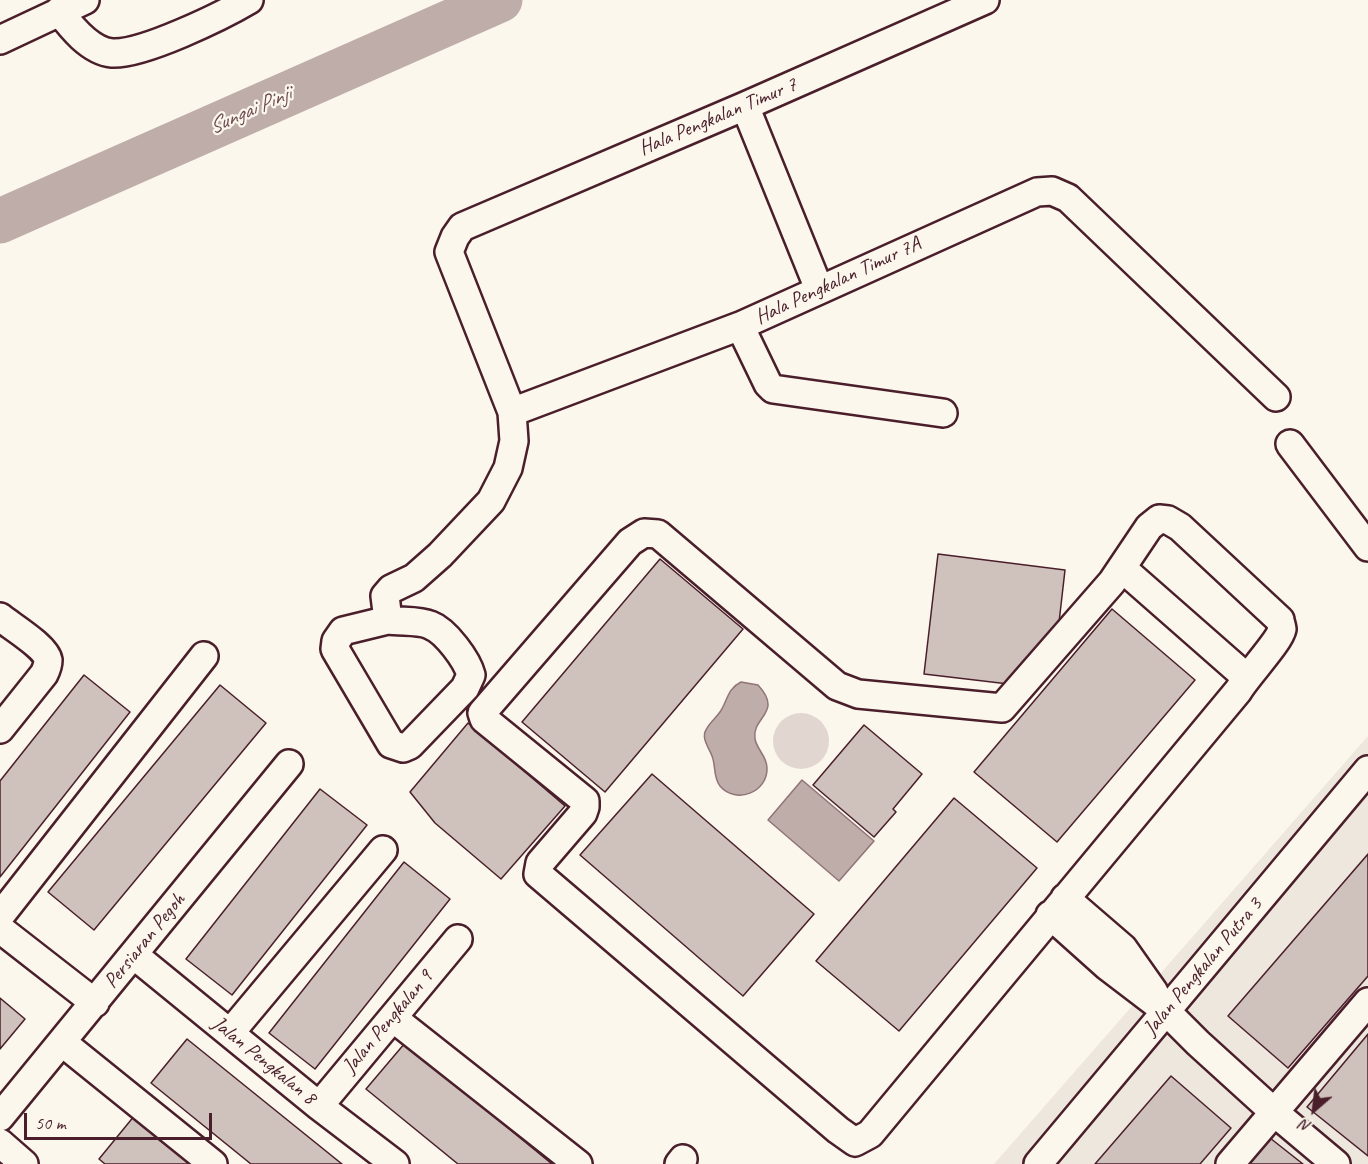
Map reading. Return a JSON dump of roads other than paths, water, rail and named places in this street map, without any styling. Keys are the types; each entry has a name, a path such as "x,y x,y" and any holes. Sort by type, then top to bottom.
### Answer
{"street":[{"path":"0,40 85,0"},
{"path":"59,11 77,35 111,53 135,50 184,32 228,13 249,0"},
{"name":"Hala Pengkalan Timur 7","path":"512,412 449,252 462,227 746,106 985,0"},
{"path":"746,106 819,289"},
{"name":"Hala Pengkalan Timur 7A","path":"512,412 740,326 1037,192 1052,191 1068,198 1276,397"},
{"path":"740,326 768,384 773,389 943,413"},
{"path":"388,620 387,592 414,578 440,555 491,501 508,468 514,441 512,412"},
{"path":"1290,444 1368,547"},
{"path":"1159,519 1168,520 1180,527 1280,620 1282,629 1278,638 1246,677 1238,691 870,1134 855,1142 838,1130 538,874 540,863 583,813 585,801 484,718 482,713 630,542 644,533 658,534 837,686 858,694 1002,708 1123,569 1149,527 1159,519"},
{"path":"1123,569 1246,677"},
{"path":"0,617 40,648 48,660 44,674 0,729"},
{"path":"388,620 430,625 445,635 469,667 471,675 465,688 410,745 403,748 391,744 335,648 336,640 343,631 388,620"},
{"path":"0,916 204,656"},
{"name":"Persiaran Pegoh","path":"0,1117 63,1043 289,764"},
{"name":"Jalan Pengkalan Putra 3","path":"1038,1164 1368,770"},
{"path":"230,1033 383,850"},
{"path":"1058,906 1107,966 1166,1011 1274,1112 1336,1164"},
{"path":"0,929 95,1003"},
{"name":"Jalan Pengkalan 9","path":"318,1106 458,939"},
{"name":"Jalan Pengkalan 8","path":"134,955 318,1106 395,1164"},
{"path":"1230,1164 1368,1002"},
{"path":"393,1018 578,1164"},
{"path":"63,1043 213,1164"},
{"path":"0,1143 24,1164"}],"waterway":[{"name":"Sungai Pinji","path":"0,221 500,0"}]}
